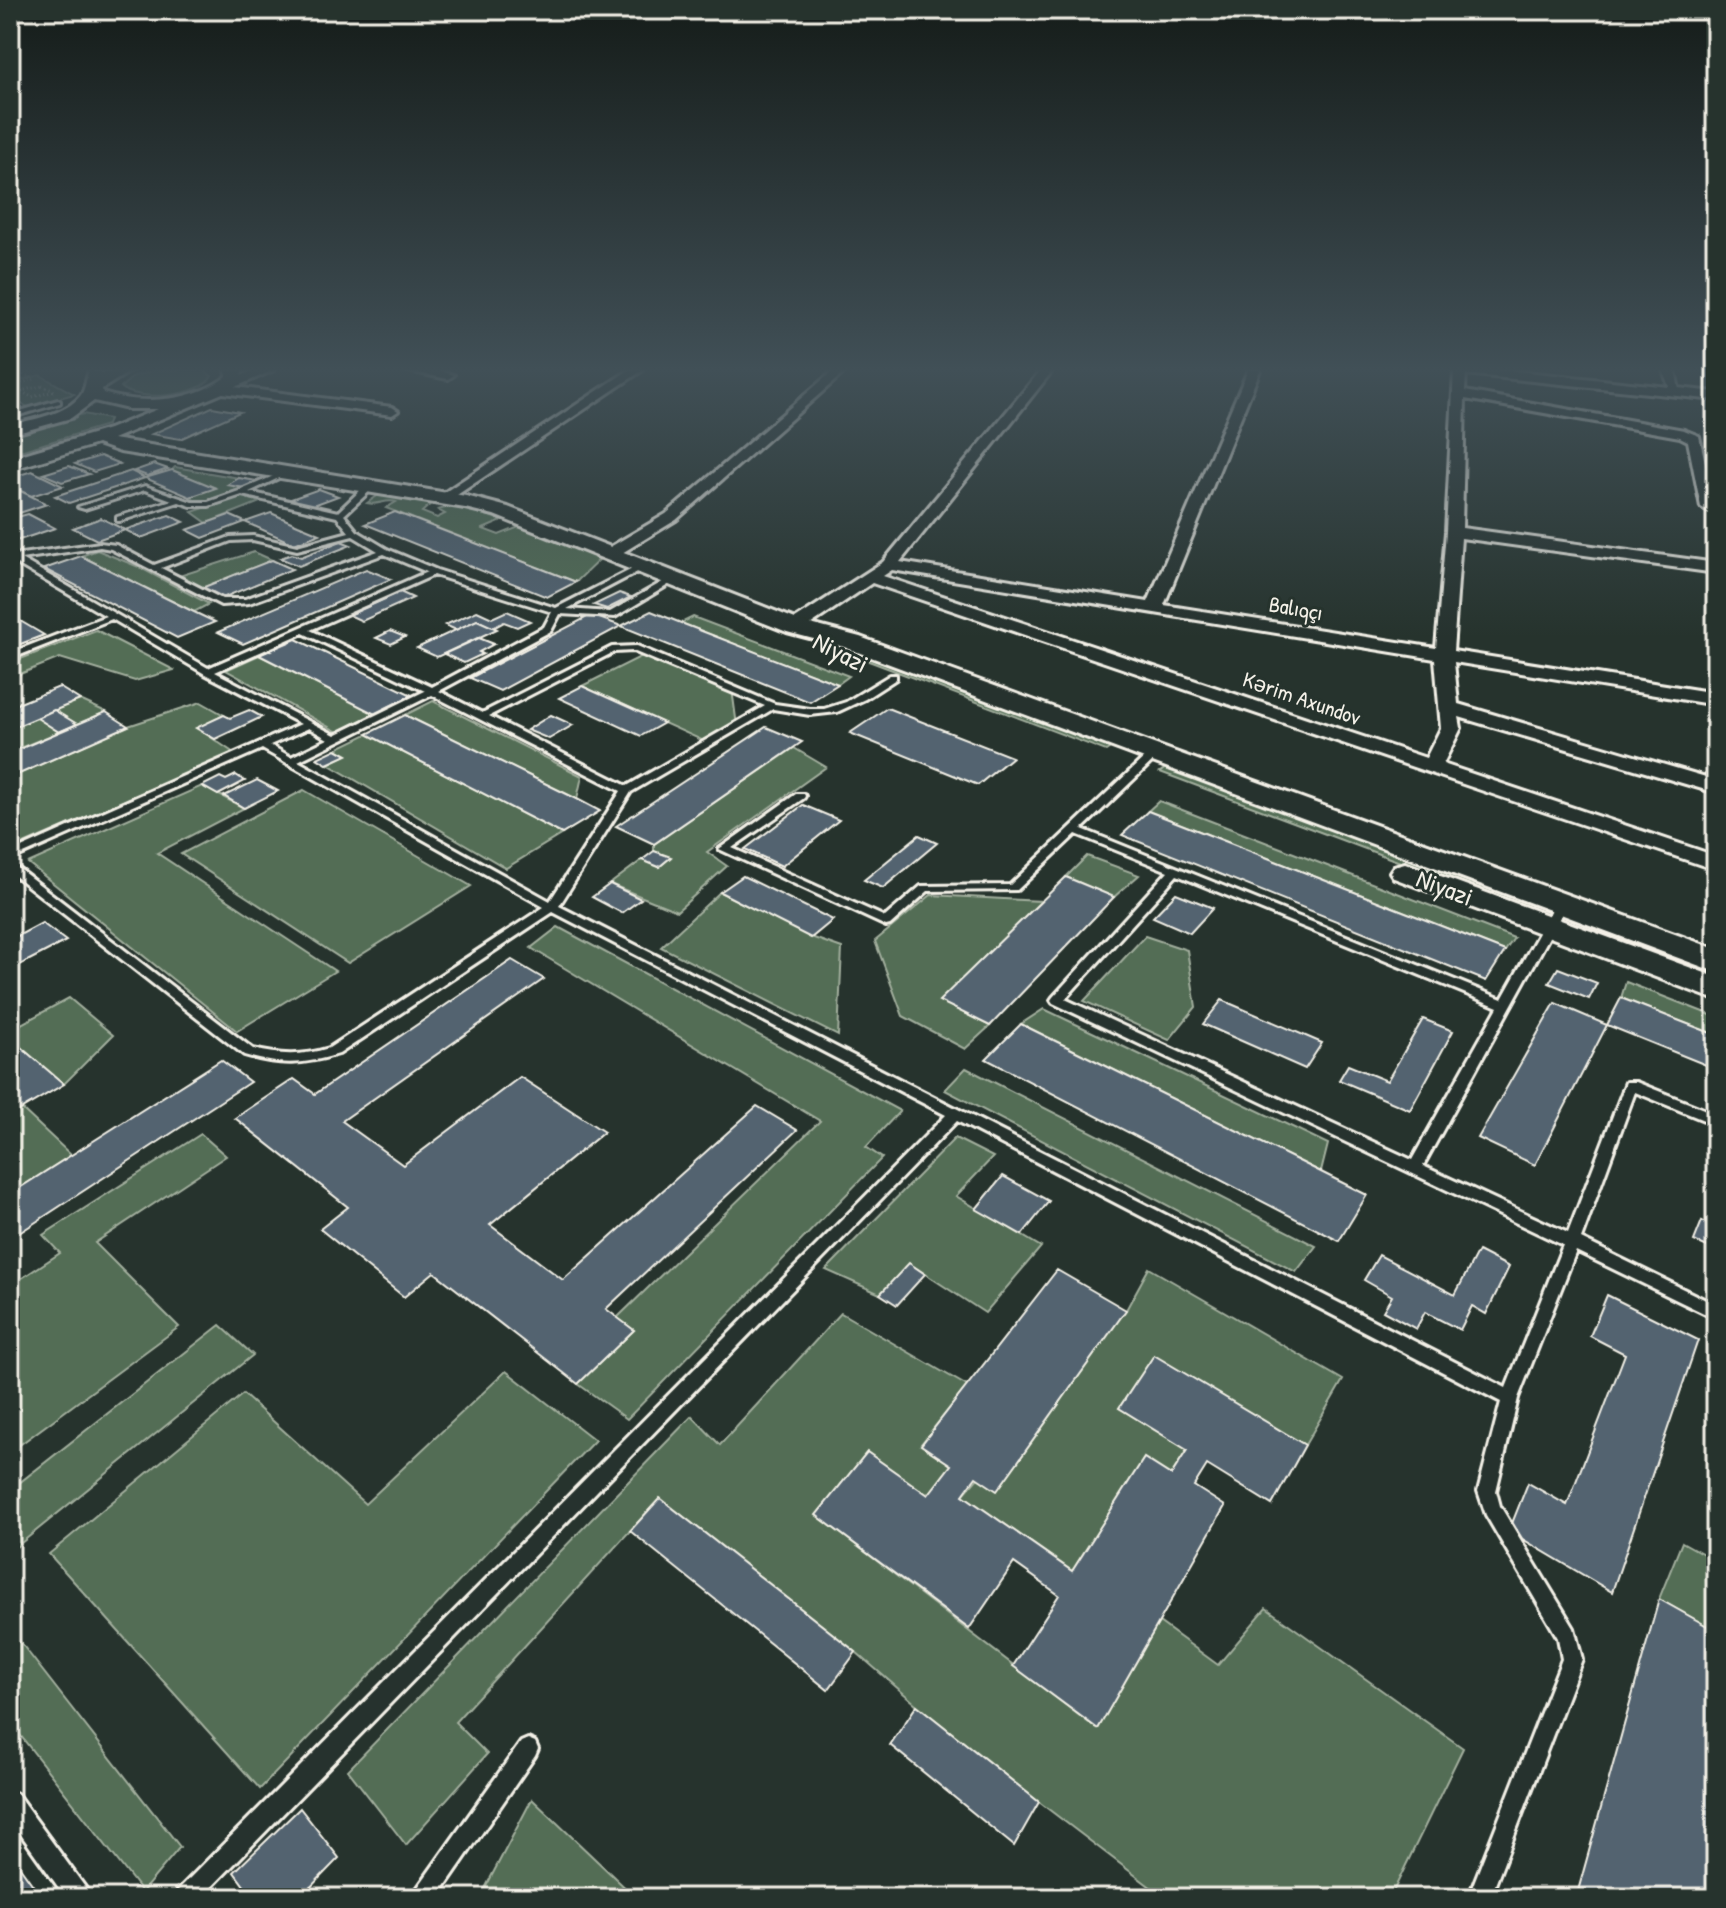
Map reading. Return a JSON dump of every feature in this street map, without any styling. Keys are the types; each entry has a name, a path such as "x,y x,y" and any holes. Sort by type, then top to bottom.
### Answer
{"main road":[{"path":"207,459 482,505 644,565 795,627"},
{"name":"Niyazi","path":"795,627 830,652 893,677 1145,763 1555,916 1716,989"},
{"name":"Niyazi","path":"795,627 852,642 1145,763"},
{"name":"Niyazi","path":"1555,916 1716,961"}],"street":[{"path":"443,498 502,459"},
{"path":"611,553 671,517 738,459"},
{"path":"795,627 889,565 975,459"},
{"path":"1155,606 1217,459"},
{"path":"1431,767 1451,728 1444,655 1457,459"},
{"path":"1698,459 1708,507"},
{"path":"1454,532 1716,568"},
{"name":"Balıqçı","path":"889,565 1716,699"},
{"name":"Kərim Axundov","path":"872,578 1716,863"},
{"path":"1451,708 1716,787"}],"lane":[{"path":"82,507 145,488 199,505 242,493 285,473"},
{"path":"340,515 370,486"},
{"path":"242,493 340,515 354,533 384,551 434,572 557,611 612,615 676,578"},
{"path":"120,519 178,500"},
{"path":"154,568 230,539 253,538 297,548 354,533"},
{"path":"11,557 100,545 113,547 221,602 232,603 246,601 384,551"},
{"path":"11,557 208,672 335,739"},
{"path":"291,761 548,629 557,611 644,565"},
{"path":"208,672 434,572"},
{"path":"10,656 112,616"},
{"path":"303,630 432,691 627,790"},
{"path":"481,717 623,647 634,648 772,706 802,713 826,713 846,708 893,677"},
{"path":"10,867 249,1052 279,1062 316,1057 334,1051 552,907 627,790 772,706"},
{"path":"10,857 309,724"},
{"path":"264,746 552,907 954,1116 1510,1398"},
{"path":"800,796 724,849 886,922 925,888 1013,888 1145,763"},
{"path":"1076,830 1505,1005"},
{"path":"1175,870 1057,1000 1716,1312"},
{"path":"1415,1168 1555,916"},
{"path":"1479,1898 1572,1659 1567,1635 1492,1509 1487,1491 1510,1398 1631,1085 1716,1120"},
{"path":"186,1898 954,1116"},
{"path":"424,1898 528,1749"},
{"path":"10,1801 79,1898"}],"green space":[{"path":"175,467 239,478 245,488 199,503 190,497 214,488 172,470"},
{"path":"380,494 433,502 422,512 437,518 445,514 438,510 454,507 470,509 502,521 483,529 499,535 519,527 602,557 576,582 386,508 396,502 367,503"},
{"path":"241,496 260,502 207,523 192,512"},
{"path":"97,550 139,567 209,604 194,612 81,556"},
{"path":"254,552 272,560 199,589 179,576"},
{"path":"693,617 849,676 838,684 681,623"},
{"path":"96,630 174,670 135,681 60,658 10,678 10,663"},
{"path":"844,645 1113,746 1106,751 837,649"},
{"path":"646,654 732,689 737,726 708,743 582,686"},
{"path":"259,655 375,714 338,732 226,670"},
{"path":"80,700 106,712 77,724 54,710"},
{"path":"433,701 582,776 577,799 405,715"},
{"path":"201,702 224,715 197,728 234,753 10,850 10,778 128,726"},
{"path":"37,718 59,732 10,752 10,729"},
{"path":"367,734 562,834 506,868 328,764 346,755 336,749"},
{"path":"794,748 826,767 707,852 727,866 677,911 610,884 642,860 659,867 670,858 654,851 654,844"},
{"path":"1169,766 1536,903 1531,911 1160,772"},
{"path":"202,786 244,808 157,853 335,971 237,1031 28,863"},
{"path":"304,790 471,886 348,963 181,854"},
{"path":"1159,801 1514,938 1505,951 1148,811"},
{"path":"1087,856 1139,875 1114,897 1066,877"},
{"path":"720,892 811,937 842,948 838,1036 661,947"},
{"path":"931,895 1041,901 940,1001 990,1026 965,1049 903,1016 875,941"},
{"path":"1592,925 1716,971 1716,981 1588,933"},
{"path":"558,927 900,1111 866,1147 882,1158 627,1419 578,1384 634,1330 617,1318 820,1121 531,948"},
{"path":"1145,936 1187,950 1196,1007 1169,1040 1084,1001"},
{"path":"1626,982 1716,1017 1716,1035 1621,998"},
{"path":"69,998 113,1035 64,1084 10,1038 10,1030"},
{"path":"1044,1009 1328,1144 1321,1172 1021,1024"},
{"path":"966,1068 1316,1246 1296,1272 945,1090"},
{"path":"22,1109 71,1155 10,1194 10,1116"},
{"path":"201,1134 226,1156 95,1243 179,1327 10,1452 10,1286 60,1253 43,1235"},
{"path":"955,1138 993,1157 956,1196 1041,1247 985,1313 910,1264 880,1294 826,1270"},
{"path":"1149,1268 1343,1380 1305,1445 1154,1356 1119,1408 1187,1450 1171,1475 1072,1571 963,1495 1126,1310"},
{"path":"841,1313 967,1386 921,1444 951,1465 928,1495 867,1452 817,1515 1097,1729 1159,1622 1218,1665 1266,1608 1463,1748 1390,1898 1165,1898 1039,1802 856,1652 660,1498 455,1722 487,1754 406,1845 348,1770 692,1416 720,1445"},
{"path":"220,1325 253,1355 10,1552 10,1472 19,1483"},
{"path":"506,1371 595,1440 260,1789 49,1554 243,1394 365,1504"},
{"path":"1682,1542 1716,1561 1716,1631 1659,1599"},
{"path":"10,1629 180,1847 142,1892 10,1722"},
{"path":"532,1799 636,1898 480,1898"}],"building":[{"path":"90,459 108,459 120,464 94,472 75,464"},
{"path":"154,464 168,469 147,476 134,471"},
{"path":"69,466 89,474 62,482 43,474"},
{"path":"172,470 216,488 190,497 145,478"},
{"path":"32,471 63,486 31,496 10,486 10,478"},
{"path":"131,471 145,478 69,503 55,496"},
{"path":"239,478 257,481 245,488 227,485"},
{"path":"10,486 31,496 47,504 10,516"},
{"path":"319,489 338,496 311,506 291,499"},
{"path":"395,512 576,582 547,597 365,524"},
{"path":"271,513 320,534 294,544 245,522"},
{"path":"28,514 55,528 10,543 10,519"},
{"path":"169,515 184,522 141,538 125,530"},
{"path":"229,515 245,522 203,538 187,530"},
{"path":"101,518 125,530 97,540 73,528"},
{"path":"341,541 351,545 299,566 280,558 292,554 301,557"},
{"path":"81,556 215,622 177,638 44,569"},
{"path":"272,560 292,569 220,599 199,589"},
{"path":"366,569 391,579 243,644 218,632"},
{"path":"400,592 413,598 362,621 349,615"},
{"path":"619,593 631,597 607,609 594,605"},
{"path":"477,611 492,618 507,611 530,621 517,627 504,622 493,628 477,620 456,630 445,625"},
{"path":"651,611 838,684 810,702 621,626"},
{"path":"10,615 44,635 10,648"},
{"path":"591,615 621,626 500,691 470,678"},
{"path":"477,620 497,629 437,657 417,648"},
{"path":"390,631 405,637 391,644 376,638"},
{"path":"479,638 494,644 479,652 483,654 464,663 444,654"},
{"path":"296,639 412,695 375,714 259,655"},
{"path":"582,686 664,723 641,736 559,698"},
{"path":"59,687 80,700 10,729 10,707"},
{"path":"887,708 1012,757 978,785 850,733"},
{"path":"54,710 77,724 59,732 37,718"},
{"path":"249,710 262,717 215,739 196,728 224,715 230,718"},
{"path":"106,712 128,726 10,778 10,753"},
{"path":"405,715 600,811 562,834 367,734"},
{"path":"551,715 573,725 549,739 527,730"},
{"path":"766,727 802,742 654,844 616,826"},
{"path":"336,749 347,755 327,764 317,758"},
{"path":"236,775 245,781 218,795 202,786 220,777 226,780"},
{"path":"257,780 278,791 244,808 224,796"},
{"path":"803,805 839,820 782,866 745,849"},
{"path":"1148,811 1505,951 1486,981 1122,835"},
{"path":"919,835 937,843 883,888 864,880"},
{"path":"654,851 671,857 659,867 642,860"},
{"path":"743,876 833,920 811,938 720,892"},
{"path":"1066,877 1114,897 990,1026 939,1001"},
{"path":"610,884 641,899 622,913 592,897"},
{"path":"1176,893 1213,908 1190,933 1153,917"},
{"path":"42,923 66,941 10,970 10,940"},
{"path":"512,960 544,979 342,1121 403,1165 520,1077 604,1132 490,1225 563,1280 757,1106 797,1130 606,1309 634,1330 578,1384 434,1272 404,1297 320,1229 348,1207 235,1118 294,1079 315,1094"},
{"path":"1558,968 1597,983 1589,999 1549,983"},
{"path":"1621,998 1716,1035 1716,1069 1607,1025"},
{"path":"1222,1000 1322,1043 1305,1069 1203,1024"},
{"path":"1555,1003 1607,1025 1535,1165 1478,1138"},
{"path":"1423,1019 1453,1031 1410,1110 1339,1080 1348,1065 1387,1081"},
{"path":"1021,1024 1367,1195 1339,1241 986,1059"},
{"path":"10,1038 64,1084 10,1116"},
{"path":"221,1060 250,1082 10,1239 10,1194"},
{"path":"1003,1176 1049,1201 1022,1235 976,1209"},
{"path":"1702,1221 1716,1228 1716,1251 1694,1241"},
{"path":"1478,1251 1509,1267 1486,1314 1472,1306 1460,1330 1425,1312 1416,1329 1383,1311 1392,1296 1364,1280 1379,1255 1455,1295"},
{"path":"909,1263 925,1274 897,1305 880,1294"},
{"path":"1057,1270 1126,1310 997,1491 976,1477 963,1495 1072,1571 1144,1458 1171,1475 1187,1450 1119,1408 1154,1355 1305,1445 1272,1505 1207,1465 1194,1486 1225,1506 1098,1729 1013,1666 1059,1595 1014,1563 969,1629 816,1515 867,1452 928,1495 951,1465 921,1445"},
{"path":"1607,1295 1698,1340 1612,1592 1509,1531 1528,1483 1567,1505 1625,1354 1590,1336"},
{"path":"660,1498 856,1652 828,1690 630,1531"},
{"path":"1659,1599 1716,1631 1716,1859 1708,1898 1576,1898"},
{"path":"917,1705 1039,1802 1014,1846 890,1745"},
{"path":"300,1808 339,1858 300,1898 253,1898 234,1872"},
{"path":"10,1853 42,1898 10,1898"}]}
